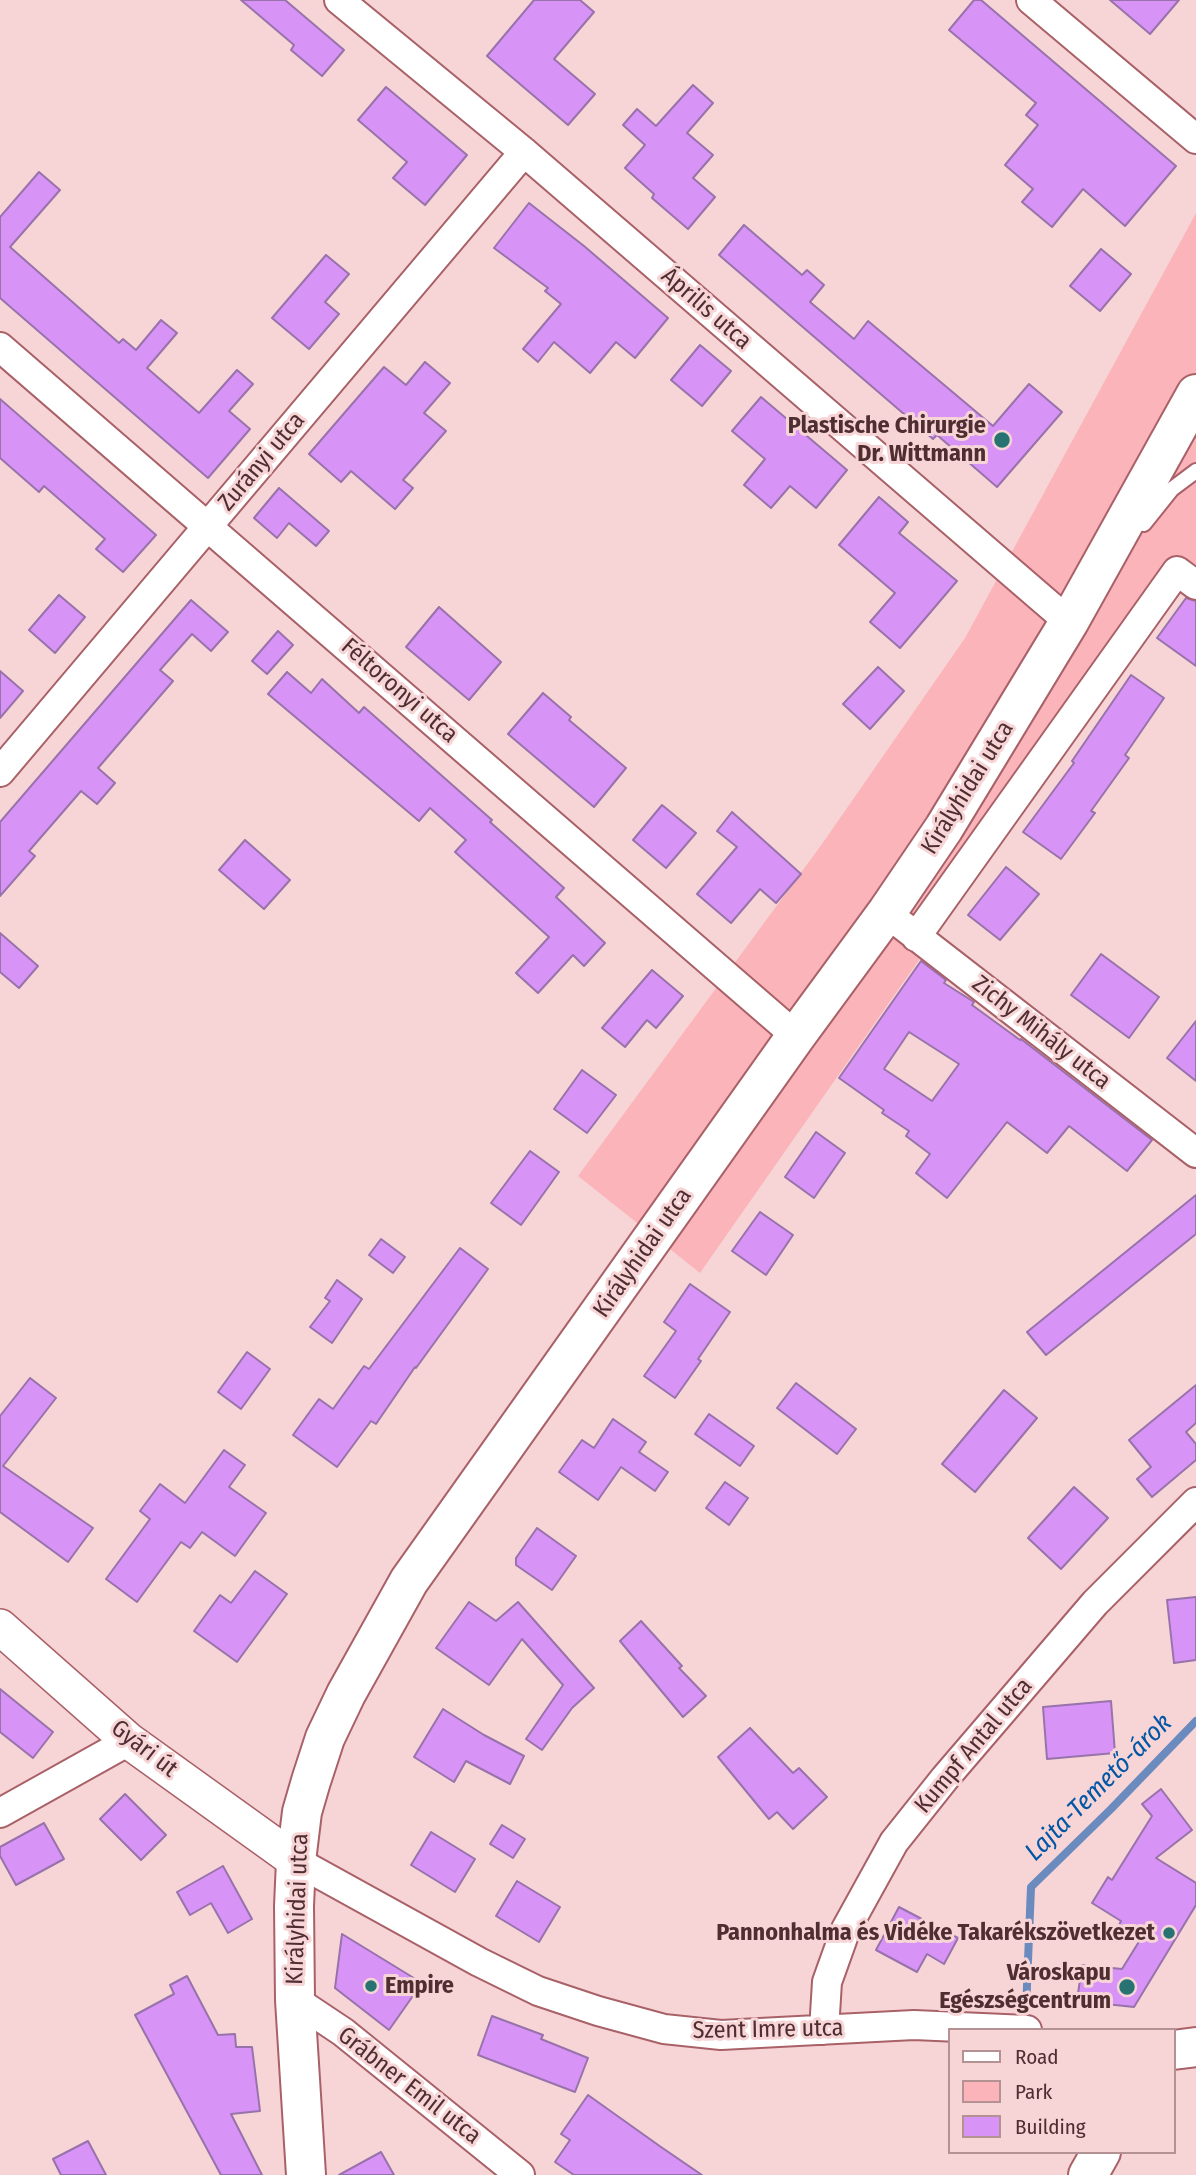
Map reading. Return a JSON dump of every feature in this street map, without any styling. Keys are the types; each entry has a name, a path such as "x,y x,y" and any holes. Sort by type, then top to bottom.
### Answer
{"main road":[{"name":"Királyhidai utca","path":"306,2175 295,2000 294,1906 302,1812 326,1738 371,1647 409,1581 887,912 944,828 1069,622 1196,394"},
{"path":"1175,2050 1196,2047"},
{"path":"1088,2175 1100,2154"}],"street":[{"name":"Április utca","path":"340,0 524,152 1069,622"},
{"path":"1031,0 1196,139"},
{"name":"Zurányi utca","path":"0,772 524,152"},
{"name":"Féltoronyi utca","path":"0,347 796,1036"},
{"name":"Királyhidai utca","path":"916,937 1186,578"},
{"name":"Zichy Mihály utca","path":"887,912 1196,1153"},
{"name":"Kumpf Antal utca","path":"824,2030 827,1982 846,1929 894,1842 945,1778 1096,1603 1196,1502"},
{"name":"Gyári út","path":"0,1627 129,1741 296,1861"},
{"path":"0,1813 129,1741"},
{"name":"Szent Imre utca","path":"296,1861 538,1991 664,2029 721,2035 914,2025 993,2028"},
{"name":"Grábner Emil utca","path":"295,2000 343,2032 520,2175"}],"lane":[{"path":"1133,541 1155,508 1172,489 1196,471"},
{"path":"1069,622 1119,564"}],"green space":[{"path":"1196,213 1196,593 1182,584 700,1273 578,1176 822,844 965,638"}],"building":[{"path":"241,0 285,0 344,50 322,76 291,50 294,45"},
{"path":"534,0 580,0 594,12 554,59 595,94 568,125 487,56"},
{"path":"974,0 981,0 1176,166 1125,226 1083,189 1052,227 1022,202 1033,189 1005,165 1038,125 1026,115 1036,103 949,30"},
{"path":"1110,0 1179,0 1150,34"},
{"path":"693,85 713,103 687,133 713,155 693,178 715,197 688,229 652,198 654,194 625,168 645,145 623,125 637,109 656,126"},
{"path":"386,87 467,155 425,205 393,178 407,162 358,120"},
{"path":"39,172 60,190 10,247 119,343 123,339 136,350 161,320 177,333 147,368 199,413 237,370 253,384 229,411 250,429 208,478 0,298 0,217"},
{"path":"529,203 668,318 635,358 616,342 590,373 554,342 538,362 523,349 561,304 545,291 548,288 494,248"},
{"path":"744,225 802,275 807,270 824,285 810,302 854,339 868,321 993,426 1029,384 1062,412 997,487 937,435 933,439 719,255"},
{"path":"1101,249 1131,274 1100,311 1070,286"},
{"path":"326,255 349,274 325,302 339,314 309,349 272,318"},
{"path":"700,345 731,371 702,406 671,380"},
{"path":"425,362 450,383 424,413 446,431 403,480 413,488 395,509 351,471 341,482 309,454 384,367 406,385"},
{"path":"761,397 847,470 816,508 790,486 771,508 744,485 765,459 732,431"},
{"path":"0,399 156,535 123,572 96,549 105,539 44,486 39,492 0,458"},
{"path":"279,488 329,531 316,546 289,523 277,538 254,518"},
{"path":"879,497 908,522 899,533 957,581 900,648 870,622 895,593 839,545"},
{"path":"59,595 85,617 55,653 29,630"},
{"path":"1186,598 1196,601 1196,666 1157,638"},
{"path":"191,600 228,632 211,651 192,634 160,670 173,681 98,768 115,783 97,804 81,791 29,851 35,856 0,896 0,822"},
{"path":"439,607 501,662 469,700 406,647"},
{"path":"278,631 293,645 267,674 252,661"},
{"path":"878,667 904,691 870,729 843,704"},
{"path":"0,671 23,691 0,718"},
{"path":"287,672 311,693 322,679 359,713 364,707 492,820 490,822 564,888 556,897 605,943 584,966 573,955 538,993 516,973 549,937 455,852 466,840 430,808 419,821 268,694"},
{"path":"1131,675 1164,698 1125,755 1129,758 1091,811 1095,813 1061,859 1023,832 1074,763 1072,761"},
{"path":"543,693 571,717 569,720 626,768 594,807 508,734"},
{"path":"662,805 696,833 666,868 633,840"},
{"path":"732,812 801,874 776,903 760,889 731,923 697,894 737,847 717,831"},
{"path":"245,840 290,880 264,909 219,870"},
{"path":"1006,867 1039,894 1000,940 968,915"},
{"path":"0,933 38,966 19,988 0,972"},
{"path":"1101,954 1159,997 1129,1038 1071,995"},
{"path":"921,961 946,980 944,983 974,1002 972,1005 1021,1039 1152,1140 1127,1171 1069,1126 1047,1153 1007,1122 947,1198 916,1173 930,1154 906,1136 909,1131 882,1113 884,1110 839,1078","holes":["909,1032 959,1064 932,1101 884,1069"]},
{"path":"652,970 683,996 656,1028 647,1020 625,1047 602,1028"},
{"path":"1196,1021 1196,1081 1167,1058"},
{"path":"582,1070 616,1095 587,1133 554,1109"},
{"path":"816,1132 845,1153 814,1198 785,1177"},
{"path":"530,1151 559,1172 521,1225 491,1203"},
{"path":"1196,1195 1196,1234 1046,1355 1027,1332"},
{"path":"760,1212 793,1235 766,1275 732,1251"},
{"path":"381,1239 405,1257 393,1273 369,1255"},
{"path":"460,1248 488,1269 376,1424 371,1421 337,1467 293,1435 319,1399 333,1409 364,1366 369,1369"},
{"path":"337,1280 362,1299 332,1343 310,1327 330,1301 325,1298"},
{"path":"690,1284 730,1312 675,1398 644,1376 676,1331 664,1322"},
{"path":"247,1352 270,1369 241,1409 218,1392"},
{"path":"30,1378 56,1398 3,1466 93,1528 68,1562 0,1512 0,1416"},
{"path":"796,1383 856,1429 837,1454 777,1408"},
{"path":"1196,1385 1196,1423 1186,1432 1196,1444 1196,1460 1152,1497 1137,1479 1151,1467 1129,1440"},
{"path":"1004,1390 1037,1418 975,1492 942,1464"},
{"path":"709,1414 754,1446 740,1466 695,1434"},
{"path":"613,1419 646,1442 639,1452 668,1472 655,1491 621,1467 598,1500 559,1472 582,1440 594,1448"},
{"path":"224,1450 245,1465 229,1487 266,1513 235,1556 202,1532 190,1548 181,1542 137,1602 106,1579 150,1519 140,1511 160,1484 185,1503"},
{"path":"725,1482 748,1498 729,1525 706,1508"},
{"path":"1074,1487 1108,1518 1061,1569 1028,1538"},
{"path":"537,1528 576,1556 552,1590 516,1565 516,1558"},
{"path":"255,1571 287,1594 237,1662 194,1631 220,1595 231,1603"},
{"path":"1196,1597 1196,1660 1174,1663 1167,1600"},
{"path":"469,1602 496,1621 518,1602 594,1688 572,1708 542,1750 526,1739 563,1685 522,1639 489,1685 436,1648"},
{"path":"641,1621 706,1696 683,1717 620,1641"},
{"path":"0,1689 53,1732 33,1758 0,1732"},
{"path":"1111,1701 1115,1753 1047,1759 1043,1707"},
{"path":"443,1709 524,1756 510,1784 466,1761 454,1782 414,1757"},
{"path":"750,1728 793,1773 799,1768 827,1797 793,1829 777,1812 769,1819 718,1757"},
{"path":"1161,1789 1192,1830 1156,1858 1196,1883 1196,1905 1134,2007 1077,2001 1082,1965 1122,1969 1140,1940 1118,1927 1121,1921 1092,1903 1108,1877 1112,1880 1152,1816 1142,1804"},
{"path":"125,1794 166,1835 141,1860 100,1819"},
{"path":"44,1823 64,1859 16,1885 0,1856 0,1847"},
{"path":"502,1825 525,1839 513,1858 490,1844"},
{"path":"431,1832 475,1859 455,1892 411,1865"},
{"path":"223,1866 252,1919 228,1933 211,1903 190,1915 177,1892"},
{"path":"517,1881 560,1907 539,1942 496,1916"},
{"path":"899,1907 958,1938 944,1964 927,1954 917,1972 876,1950"},
{"path":"342,1934 422,1983 389,2030 335,1988"},
{"path":"187,1976 218,2035 235,2034 236,2047 252,2047 260,2111 231,2114 262,2175 221,2175 135,2015 174,1994 170,1985"},
{"path":"492,2016 543,2035 541,2039 588,2058 575,2092 478,2055"},
{"path":"588,2095 702,2175 574,2175 555,2162 570,2140 561,2134"},
{"path":"88,2141 106,2175 61,2175 53,2159"},
{"path":"381,2152 394,2175 339,2175"}],"waterway":[{"name":"Lajta-Temető-árok","path":"1026,2010 1031,1887 1196,1721"}],"place":[{"name":"Plastische Chirurgie Dr. Wittmann","path":"1002,440"},
{"name":"Pannonhalma és Vidéke Takarékszövetkezet","path":"1169,1933"},
{"name":"Empire","path":"371,1986"},
{"name":"Városkapu Egészségcentrum","path":"1127,1987"}]}
